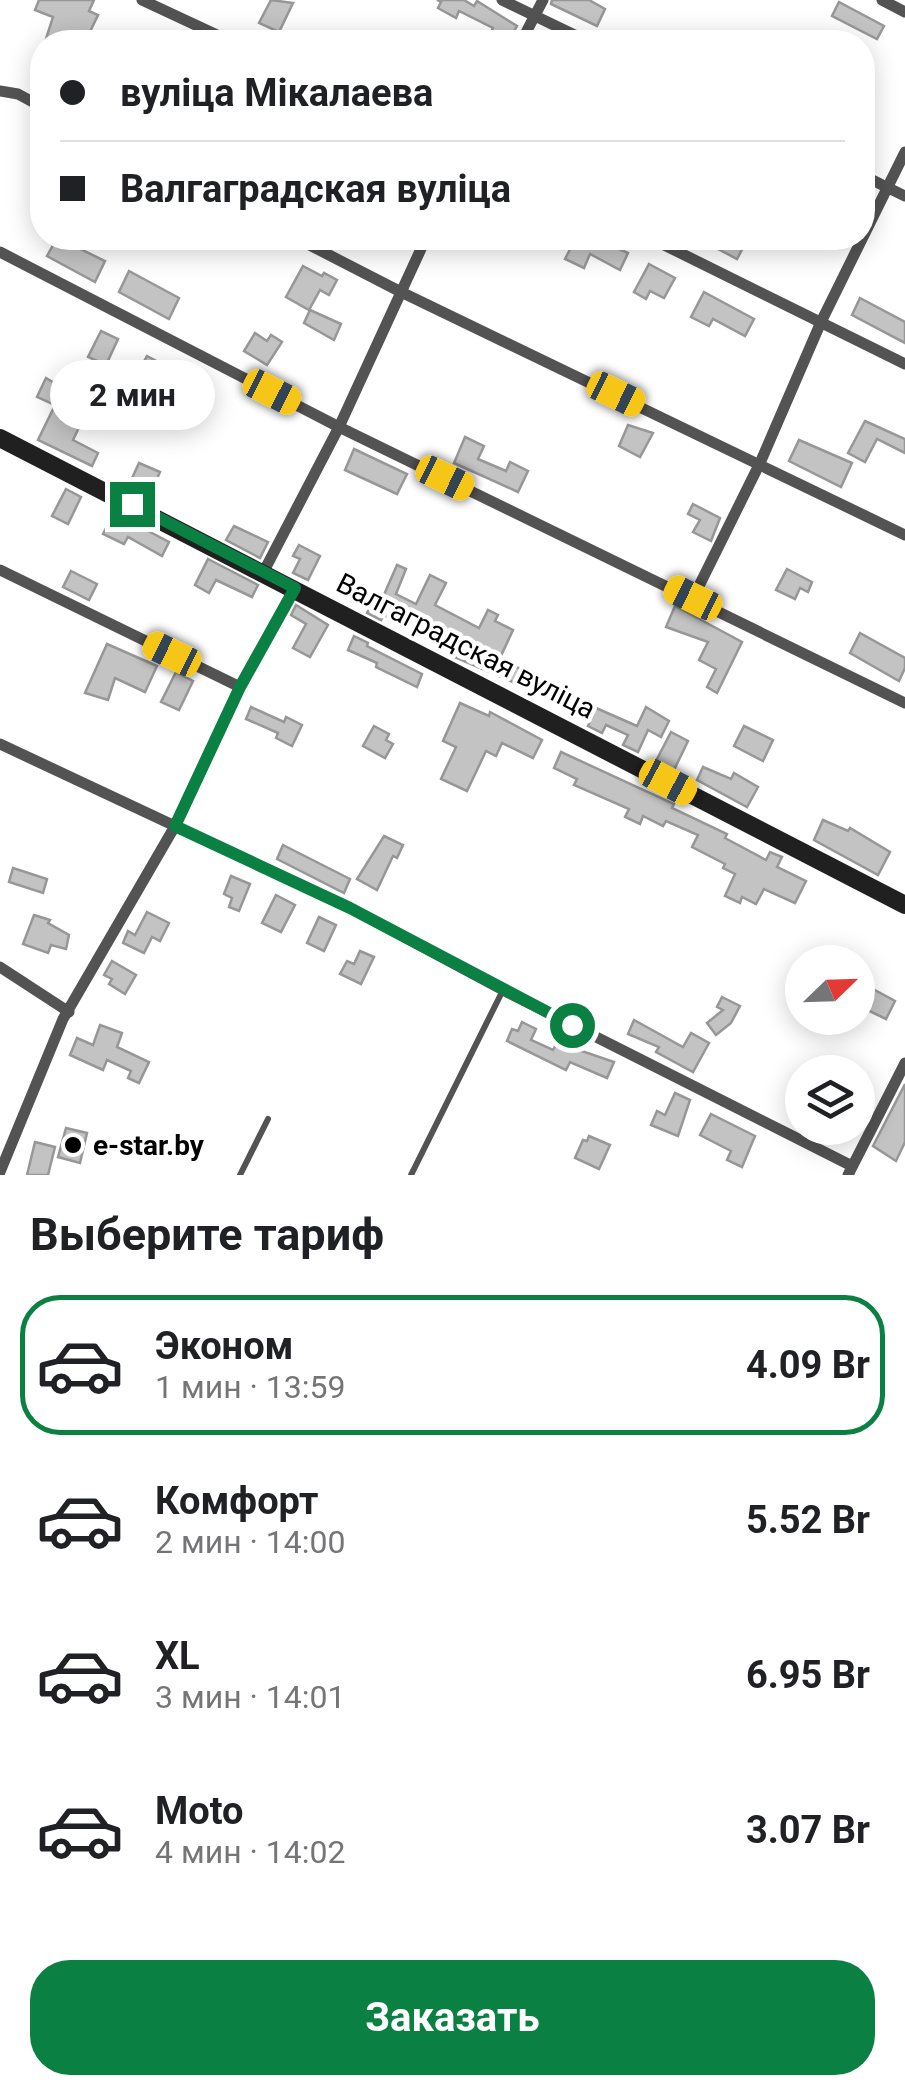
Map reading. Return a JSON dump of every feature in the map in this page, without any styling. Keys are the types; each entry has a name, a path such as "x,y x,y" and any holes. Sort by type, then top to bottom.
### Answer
{"street":[{"path":"142,0 206,30"},
{"path":"502,0 564,30"},
{"path":"527,30 542,0"},
{"path":"882,0 905,12"},
{"path":"0,91 30,100"},
{"path":"875,214 905,152"},
{"path":"875,182 905,196"},
{"path":"319,250 905,534"},
{"path":"264,571 340,427 420,250"},
{"path":"674,250 905,364"},
{"path":"693,598 857,250"},
{"path":"0,252 340,427 905,704"},
{"name":"Валгаградская вуліца","path":"0,438 905,905"},
{"path":"0,570 240,687"},
{"path":"0,1172 69,1012 175,826 240,687 295,588"},
{"path":"0,744 350,908 850,1170 905,1063"},
{"path":"0,966 69,1012"}],"lane":[{"path":"411,1175 503,990"},
{"path":"240,1175 268,1119"}],"building":[{"path":"39,0 94,0 89,11 98,15 91,30 49,30 53,17 35,10"},
{"path":"271,0 293,3 280,30 259,23"},
{"path":"437,0 464,0 474,6 477,1 517,26 515,30 492,30 459,11 456,18 438,8 441,2"},
{"path":"552,0 589,0 605,9 597,26 551,4"},
{"path":"839,2 884,26 877,39 875,30 859,30 832,16"},
{"path":"50,250 82,250 105,261 95,282 47,256"},
{"path":"570,250 628,253 620,270 590,254 584,268 565,259"},
{"path":"720,250 742,250 737,259"},
{"path":"649,264 675,278 664,298 650,291 646,299 634,292"},
{"path":"303,266 337,280 329,295 320,290 309,310 286,297"},
{"path":"129,271 179,298 169,319 119,292"},
{"path":"704,292 754,319 745,336 713,319 709,326 691,317"},
{"path":"860,298 905,322 905,343 852,315"},
{"path":"310,310 341,324 334,340 304,323"},
{"path":"101,331 118,339 106,365 88,357"},
{"path":"255,333 267,341 271,335 282,342 267,365 244,351"},
{"path":"147,356 164,365 152,388 128,375 134,363 141,367"},
{"path":"46,378 90,405 73,440 98,453 92,466 38,440 55,405 37,397"},
{"path":"865,421 905,439 905,453 877,439 865,462 848,453"},
{"path":"628,425 653,433 640,457 619,446"},
{"path":"465,437 484,446 478,459 506,471 510,462 528,471 518,492 454,463"},
{"path":"799,440 852,463 841,487 789,461"},
{"path":"354,449 407,474 397,494 345,470"},
{"path":"139,463 160,472 153,488 145,485 141,493 128,487"},
{"path":"66,489 81,497 68,524 52,516"},
{"path":"693,504 720,518 711,541 693,532 700,520 688,514"},
{"path":"114,513 169,542 162,556 128,537 124,544 103,534"},
{"path":"234,526 268,542 260,558 226,540"},
{"path":"299,545 320,556 308,580 293,573 300,559 293,556"},
{"path":"208,559 258,585 252,597 216,580 209,593 195,585"},
{"path":"397,565 406,569 396,594 416,604 430,575 446,583 435,605 479,628 488,610 498,615 495,621 513,630 499,660 521,669 515,683 452,656 457,647 409,617 405,625 384,615 381,620 367,613 376,593 383,597"},
{"path":"787,569 812,582 808,592 800,588 795,599 776,590"},
{"path":"71,571 97,584 89,600 63,587"},
{"path":"296,605 328,625 310,657 293,648 306,624 291,615"},
{"path":"675,606 742,642 717,693 707,687 716,669 699,660 708,642 666,627"},
{"path":"860,633 905,658 899,681 850,653"},
{"path":"354,636 422,674 417,687 348,650"},
{"path":"107,644 157,666 145,692 115,678 108,700 85,693"},
{"path":"176,672 193,681 179,710 161,702"},
{"path":"460,703 489,716 490,712 542,740 533,758 502,743 496,756 486,751 467,791 441,779 456,747 443,741"},
{"path":"251,707 284,722 286,717 302,725 292,746 276,738 278,733 246,719"},
{"path":"646,707 669,721 661,737 648,730 638,752 623,745 628,735 606,725 602,733 588,726 596,708 637,726"},
{"path":"374,726 389,734 386,740 393,744 385,758 363,746"},
{"path":"744,726 773,740 763,761 734,746"},
{"path":"671,732 688,741 674,770 656,761"},
{"path":"561,752 674,804 672,808 727,834 725,838 766,860 770,852 782,857 777,867 806,881 795,903 764,889 756,904 742,897 740,903 725,896 735,874 723,868 725,864 692,847 698,835 666,821 663,826 643,816 640,824 625,817 629,809 574,785 577,779 554,768"},
{"path":"703,767 731,779 734,773 758,787 747,807 697,780"},
{"path":"823,820 848,831 850,828 890,852 878,875 814,840"},
{"path":"384,836 403,845 397,858 393,856 377,890 357,879"},
{"path":"283,845 350,879 344,893 277,859"},
{"path":"13,868 47,879 43,893 9,882"},
{"path":"231,876 250,884 239,911 229,907 232,898 224,894"},
{"path":"276,895 295,905 281,932 262,923"},
{"path":"147,912 169,923 160,941 152,937 144,953 123,943 128,931 135,935"},
{"path":"34,915 50,920 48,923 69,935 66,949 51,945 48,953 23,944"},
{"path":"319,917 336,925 324,951 307,943"},
{"path":"360,951 374,957 361,984 340,974 347,961 354,964"},
{"path":"112,961 136,975 125,994 109,984 112,979 104,975"},
{"path":"875,990 895,1001 886,1019 875,1014"},
{"path":"722,997 740,1006 731,1023 716,1035 707,1023 723,1010 717,1007"},
{"path":"634,1020 683,1047 691,1033 709,1043 693,1072 656,1052 659,1047 628,1034"},
{"path":"522,1022 536,1029 531,1040 553,1050 560,1037 578,1045 576,1049 614,1062 607,1078 570,1062 566,1070 507,1041 512,1029 518,1031"},
{"path":"100,1025 122,1033 117,1047 149,1062 139,1083 128,1078 131,1071 107,1060 103,1070 70,1055 77,1038 93,1045"},
{"path":"905,1084 905,1142 896,1161 873,1146"},
{"path":"675,1093 690,1100 678,1136 651,1125 657,1111 665,1115"},
{"path":"711,1114 755,1136 742,1167 727,1160 731,1151 700,1135"},
{"name":"e-star.by","path":"66,1128 87,1133 80,1163 58,1157"},
{"path":"589,1136 610,1145 599,1169 575,1158"},
{"path":"35,1142 55,1147 48,1175 27,1175"}],"place":[{"name":"e-star.by","path":"73,1145"}],"route":[{"path":"132,504 295,588 240,687 175,826 350,908 572,1025"}]}
